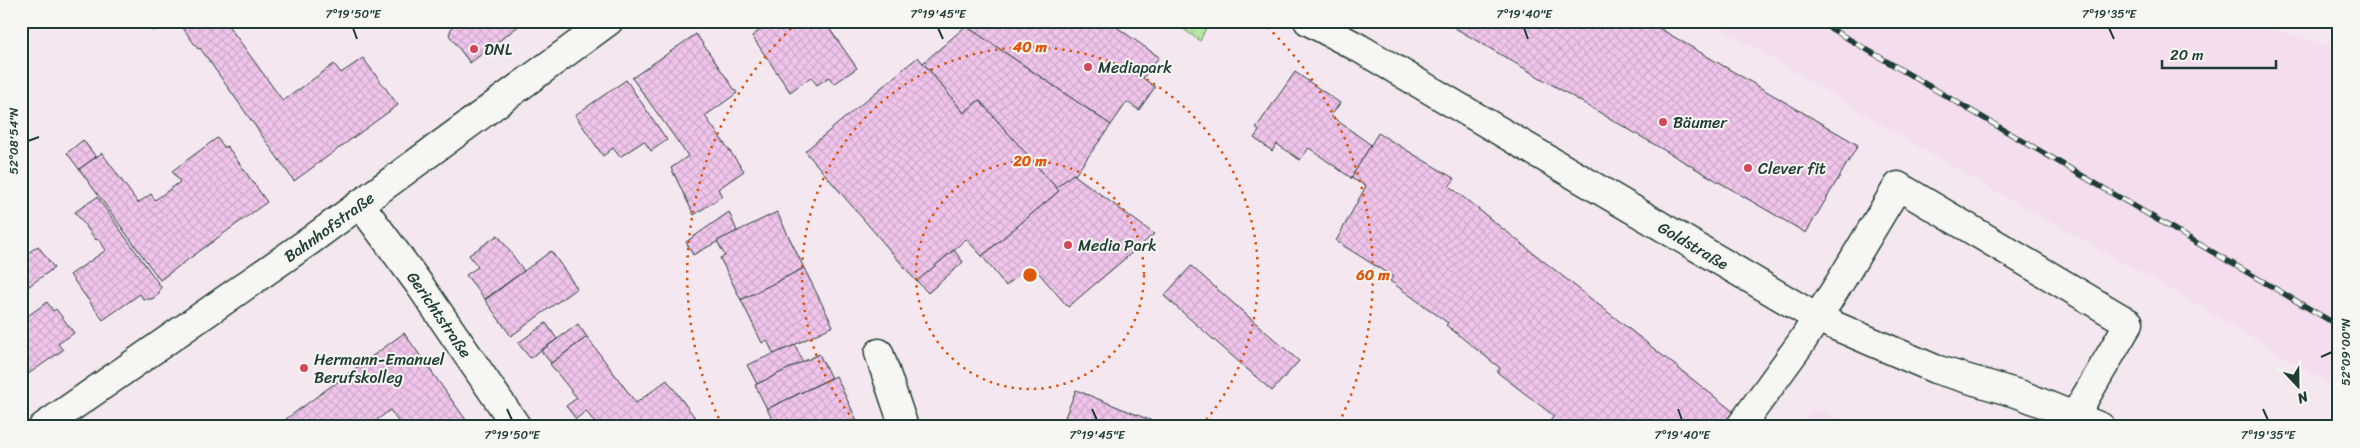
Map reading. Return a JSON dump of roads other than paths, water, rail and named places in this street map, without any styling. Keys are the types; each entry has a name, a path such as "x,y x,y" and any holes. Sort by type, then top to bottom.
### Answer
{"street":[{"name":"Bahnhofstraße","path":"43,427 360,204 609,21"},
{"name":"Goldstraße","path":"1308,21 1367,53 1817,318 1935,370 2022,395 2101,427"},
{"path":"1740,427 1801,343 1898,186 2129,323 2074,415"},
{"name":"Gerichtstraße","path":"360,204 419,284 517,427"},
{"path":"879,353 904,427"}],"railway":[{"path":"1818,21 2339,326"}],"place":[{"name":"DNL","path":"474,49"},
{"name":"Mediapark","path":"1088,67"},
{"name":"Bäumer","path":"1663,122"},
{"name":"Clever fit","path":"1748,168"},
{"name":"Media Park","path":"1068,245"},
{"name":"Hermann-Emanuel Berufskolleg","path":"304,368"}]}
